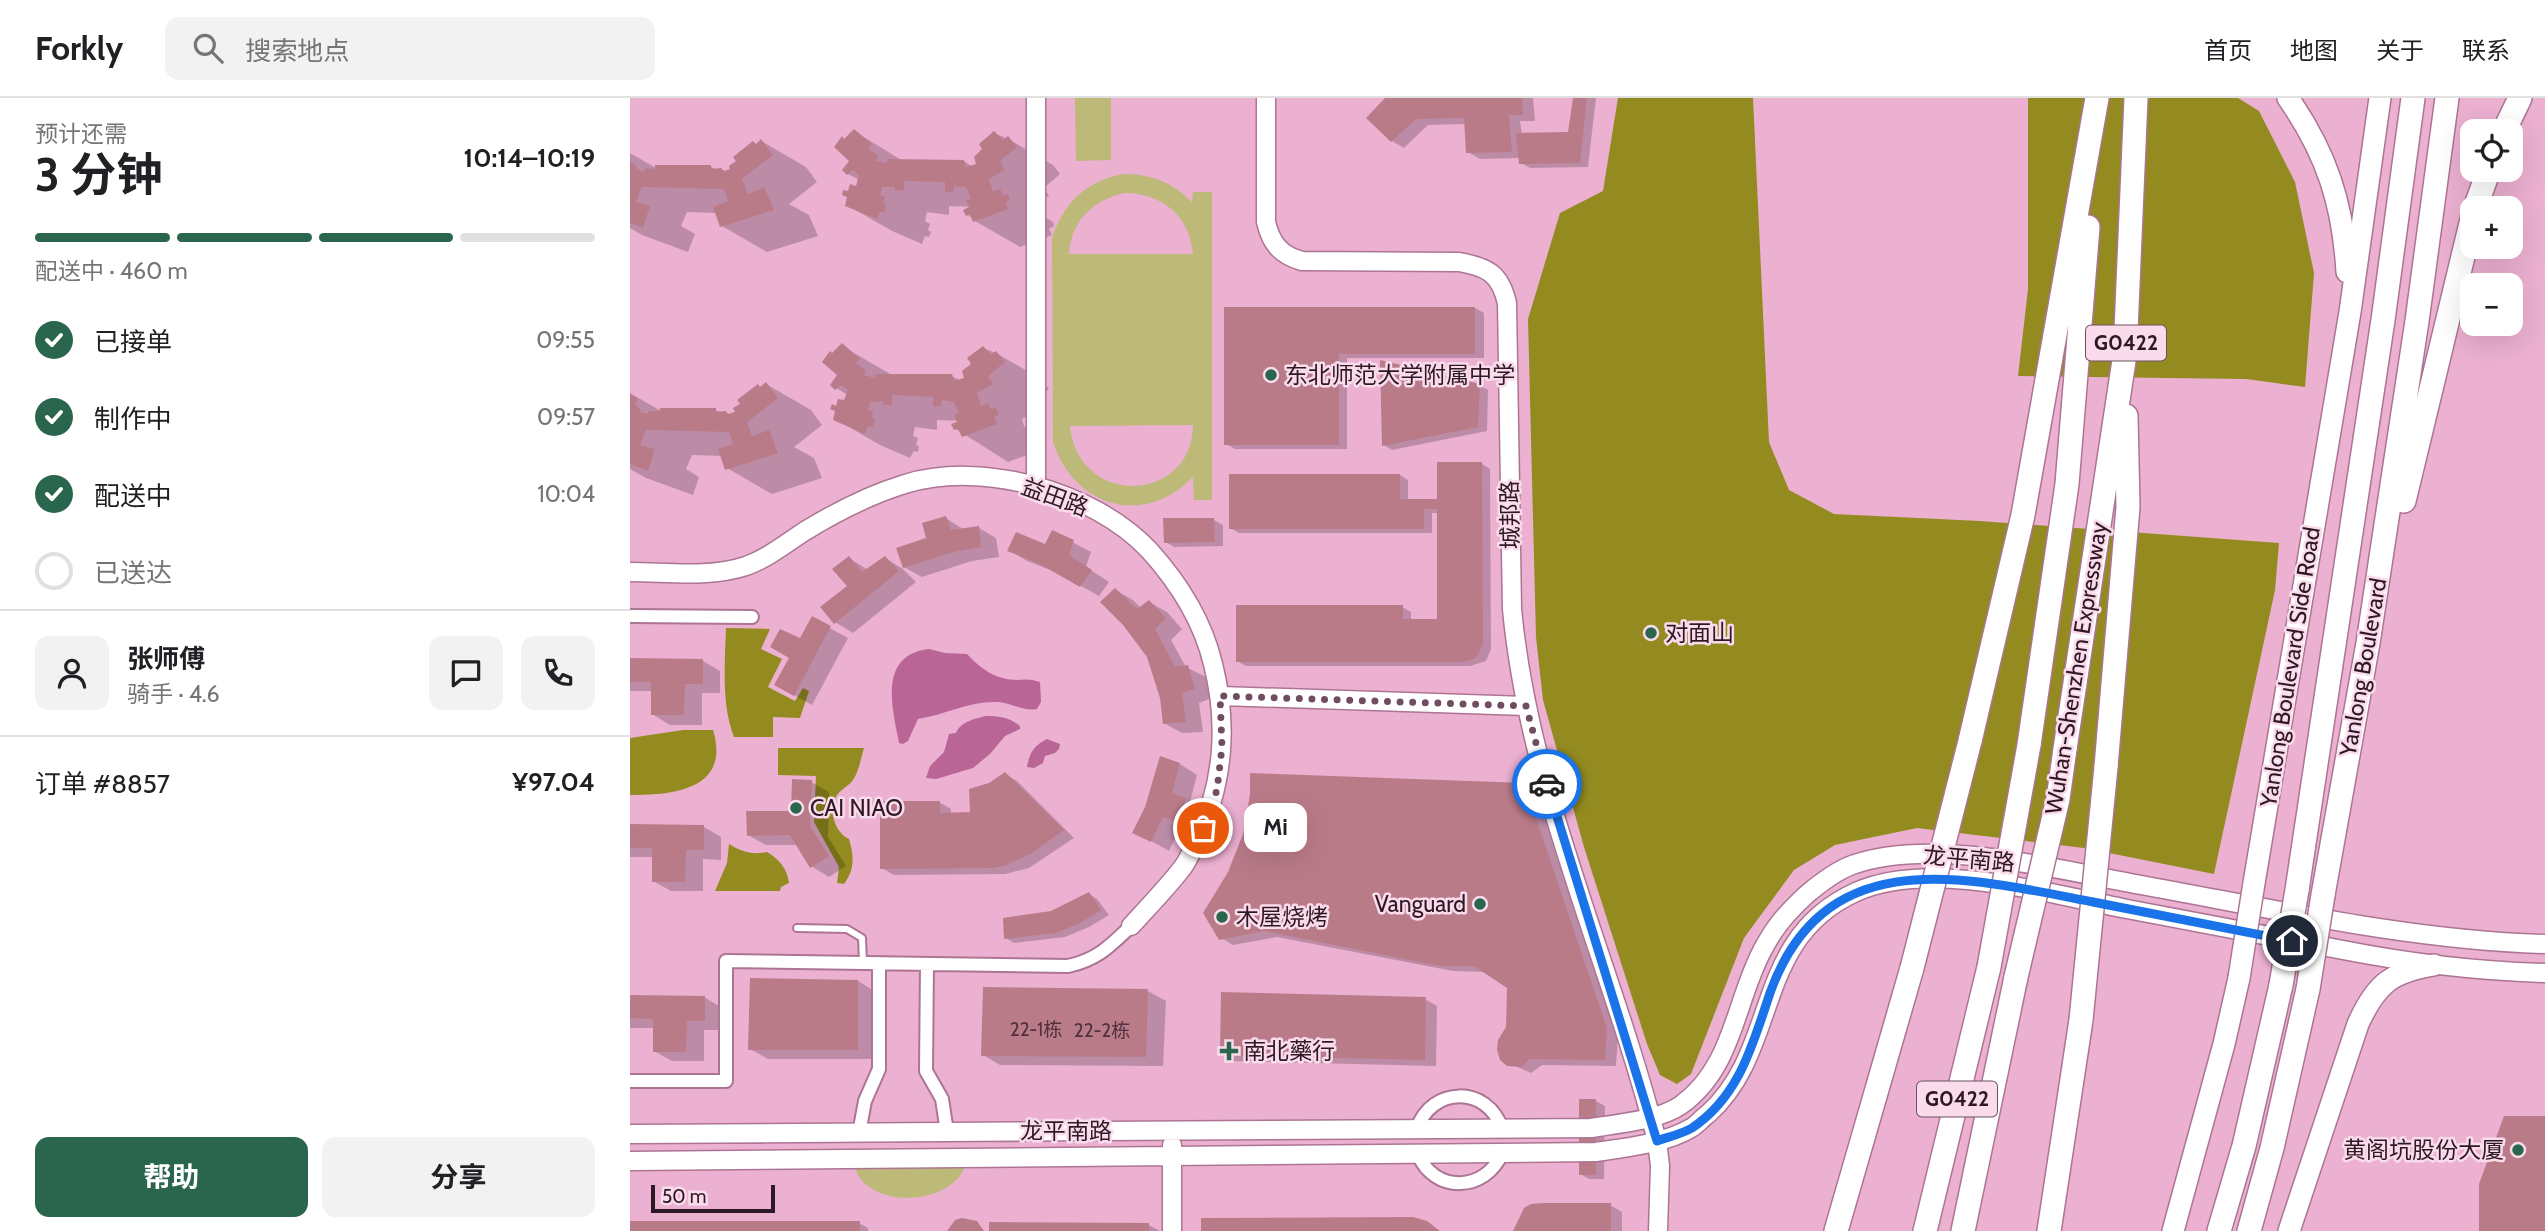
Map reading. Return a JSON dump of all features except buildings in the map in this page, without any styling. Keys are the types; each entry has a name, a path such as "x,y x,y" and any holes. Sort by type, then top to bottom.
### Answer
{"highway":[{"name":"Wuhan-Shenzhen Expressway","path":"1925,1231 1989,967 2029,745 2067,484 2098,98"},
{"path":"1836,1231 1912,968 1970,741 2023,515 2098,98"},
{"name":"Wuhan-Shenzhen Expressway","path":"1963,1231 2016,977 2058,799 2125,354 2136,98"},
{"name":"Yanlong Boulevard","path":"2219,1231 2244,1146 2281,985 2381,334 2413,98"},
{"name":"Yanlong Boulevard","path":"2249,1231 2272,1148 2308,989 2368,643 2416,335 2447,98"},
{"path":"2510,119 2520,98"},
{"path":"2368,643 2462,259"},
{"path":"2049,1231 2081,1020 2122,587 2128,507 2125,354"}],"main road":[{"path":"1036,98 1036,487"},
{"name":"城邦路","path":"1266,98 1266,222 1269,237 1278,249 1290,258 1302,261 1459,261 1478,265 1494,274 1503,288 1507,303 1512,609 1516,652 1526,706 1545,778 1651,1116 1660,1166 1658,1231"},
{"path":"2288,98 2319,148 2337,198 2345,249 2350,312"},
{"name":"Yanlong Boulevard Side Road","path":"2173,1231 2224,1044 2239,978 2350,312 2379,98"},
{"name":"益田路","path":"630,572 712,572 744,567 771,555 827,517 866,498 907,483 949,476 993,477 1036,487 1077,500 1114,523 1148,550 1199,620 1213,661 1220,696 1222,747 1217,790 1203,828 1185,865 1130,926"},
{"path":"1220,696 1526,706"},
{"name":"龙平南路","path":"630,1134 1591,1128 1637,1121 1680,1106 1706,1082 1724,1053 1761,953 1781,918 1819,884 1851,865 1884,857 1919,853 2026,864 2353,923 2436,935 2545,944"},
{"name":"龙平南路","path":"630,1161 1596,1153 1644,1146 1691,1129 1722,1101 1744,1068 1779,970 1801,934 1833,904 1859,891 1890,882 1922,878 1954,879 2021,888 2346,951 2434,965 2545,973"},
{"path":"2289,1231 2358,1024 2368,1003 2379,987 2392,976 2411,968 2434,965"},
{"path":"1172,1131 1172,1231"}],"street":[{"path":"630,616 752,617"},
{"path":"630,1081 726,1081 726,961 1068,966 1086,963 1130,926"},
{"path":"859,1133 865,1101 879,1069 879,963"},
{"path":"926,964 926,1071 942,1099 947,1132"},
{"path":"1417,1129 1420,1119 1429,1108 1440,1100 1453,1096 1481,1101 1492,1110 1502,1129"},
{"path":"1418,1154 1422,1164 1432,1175 1446,1182 1461,1184 1476,1181 1489,1173 1502,1153"}],"lane":[{"path":"797,928 853,930 862,938 863,963"}],"shaded area":[{"path":"1075,98 1111,98 1111,160 1076,161"},
{"path":"1618,98 1753,98 1769,442 1789,490 1834,514 1980,521 2279,543 2275,590 2214,874 2084,848 1917,828 1835,845 1794,870 1744,938 1691,1074 1677,1084 1660,1075 1647,1044 1584,847 1543,700 1536,637 1528,319 1560,213 1603,191"},
{"path":"2028,98 2238,98 2259,111 2295,182 2314,273 2305,387 2246,379 2018,376 2028,289"},
{"path":"1122,174 1152,178 1169,184 1192,202 1193,192 1212,192 1212,500 1194,500 1193,477 1174,493 1153,502 1133,505 1112,503 1094,495 1077,482 1063,464 1053,442 1052,238 1070,204 1087,188","holes":["1124,193 1150,197 1172,209 1186,228 1193,254 1069,254 1074,232 1086,214 1103,201","1193,425 1188,451 1174,470 1156,482 1134,486 1112,483 1092,472 1078,453 1070,426"]},
{"path":"726,628 770,629 761,649 782,659 768,687 795,701 803,688 809,691 800,718 773,717 773,737 734,737 725,697"},
{"path":"929,649 967,654 983,669 996,676 1040,682 1041,702 1037,709 1032,710 1000,702 984,703 918,719 908,741 899,743 892,699 895,672 902,661 913,653"},
{"path":"986,716 1008,719 1020,726 1020,729 1005,736 990,754 973,768 936,779 926,778 930,766 944,752 949,734 956,733 969,721"},
{"path":"683,730 713,730 716,750 714,765 706,777 680,790 630,795 630,738"},
{"path":"1047,739 1060,744 1059,749 1045,756 1043,763 1034,768 1027,767 1033,750"},
{"path":"778,748 864,748 855,776 837,795 833,807 836,826 849,839 852,851 852,868 844,884 837,883 839,867 814,822 816,776 778,775"},
{"path":"729,844 747,852 767,852 784,868 789,883 781,887 780,891 715,891 727,863"},
{"path":"966,1164 958,1179 944,1189 927,1196 909,1198 874,1190 861,1180 854,1165"}],"way so far":[{"path":"1203,828 1217,790 1222,747 1220,696 1526,706 1547,784"}],"place":[{"name":"东北师范大学附属中学","path":"1271,375"},
{"name":"对面山","path":"1651,633"},
{"name":"CAI NIAO","path":"796,808"},
{"name":"Mi","path":"1203,828"},
{"name":"Vanguard","path":"1480,904"},
{"name":"木屋烧烤","path":"1222,917"},
{"name":"南北藥行","path":"1229,1051"},
{"name":"黄阁坑股份大厦","path":"2518,1150"}],"route":[{"path":"1547,784 1657,1141 1691,1129 1722,1101 1744,1068 1779,970 1801,934 1833,904 1859,891 1890,882 1922,878 1954,879 2021,888 2292,941"}]}
